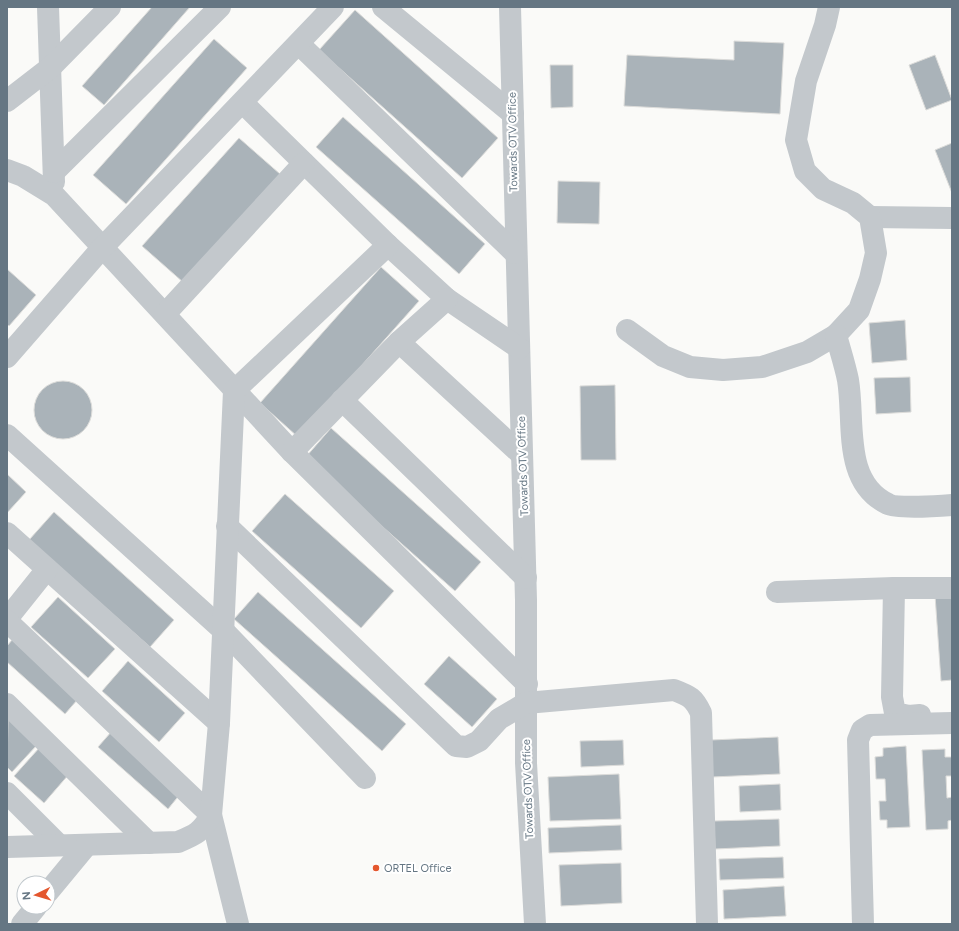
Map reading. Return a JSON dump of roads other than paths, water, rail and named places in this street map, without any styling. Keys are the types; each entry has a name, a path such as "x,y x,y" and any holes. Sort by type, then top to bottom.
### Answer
{"street":[{"path":"48,7 54,195"},
{"path":"7,101 50,67 110,7"},
{"path":"54,172 220,7"},
{"path":"10,349 102,248 334,7"},
{"path":"383,7 513,114"},
{"path":"829,7 825,25 806,81 796,140 805,171 823,190 853,203 870,217 952,218"},
{"name":"Towards OTV Office","path":"508,9 513,114 515,253 526,578 526,763 535,924"},
{"path":"299,44 515,253"},
{"path":"243,103 388,246 447,299 519,348"},
{"path":"165,314 304,163"},
{"path":"7,170 23,176 54,195 165,314 234,391 527,694"},
{"path":"627,330 663,356 690,367 723,370 762,367 807,352 836,335 859,310 870,279 876,253 870,217"},
{"path":"238,924 211,815 218,723 234,391 388,246"},
{"path":"292,452 399,342 447,299"},
{"path":"836,335 848,380 852,440 858,475 874,495 889,505 952,505"},
{"path":"399,342 522,455"},
{"path":"342,400 526,578"},
{"path":"7,434 223,630 365,778"},
{"path":"227,526 456,746 467,747 479,741 499,719 527,694 674,690 687,694 695,700 701,713 708,924"},
{"path":"7,533 218,723"},
{"path":"47,569 7,620 211,815"},
{"path":"894,588 892,697 895,713 909,716 952,714"},
{"path":"777,592 894,588 952,588"},
{"path":"7,704 149,843"},
{"path":"863,924 858,740 862,730 870,725 952,723"},
{"path":"7,793 58,844"},
{"path":"7,847 58,844 86,846 178,842 196,835 205,827 211,815"},
{"path":"56,882 86,846"},
{"path":"22,924 29,915"}],"place":[{"name":"ORTEL Office","path":"376,868"}]}
